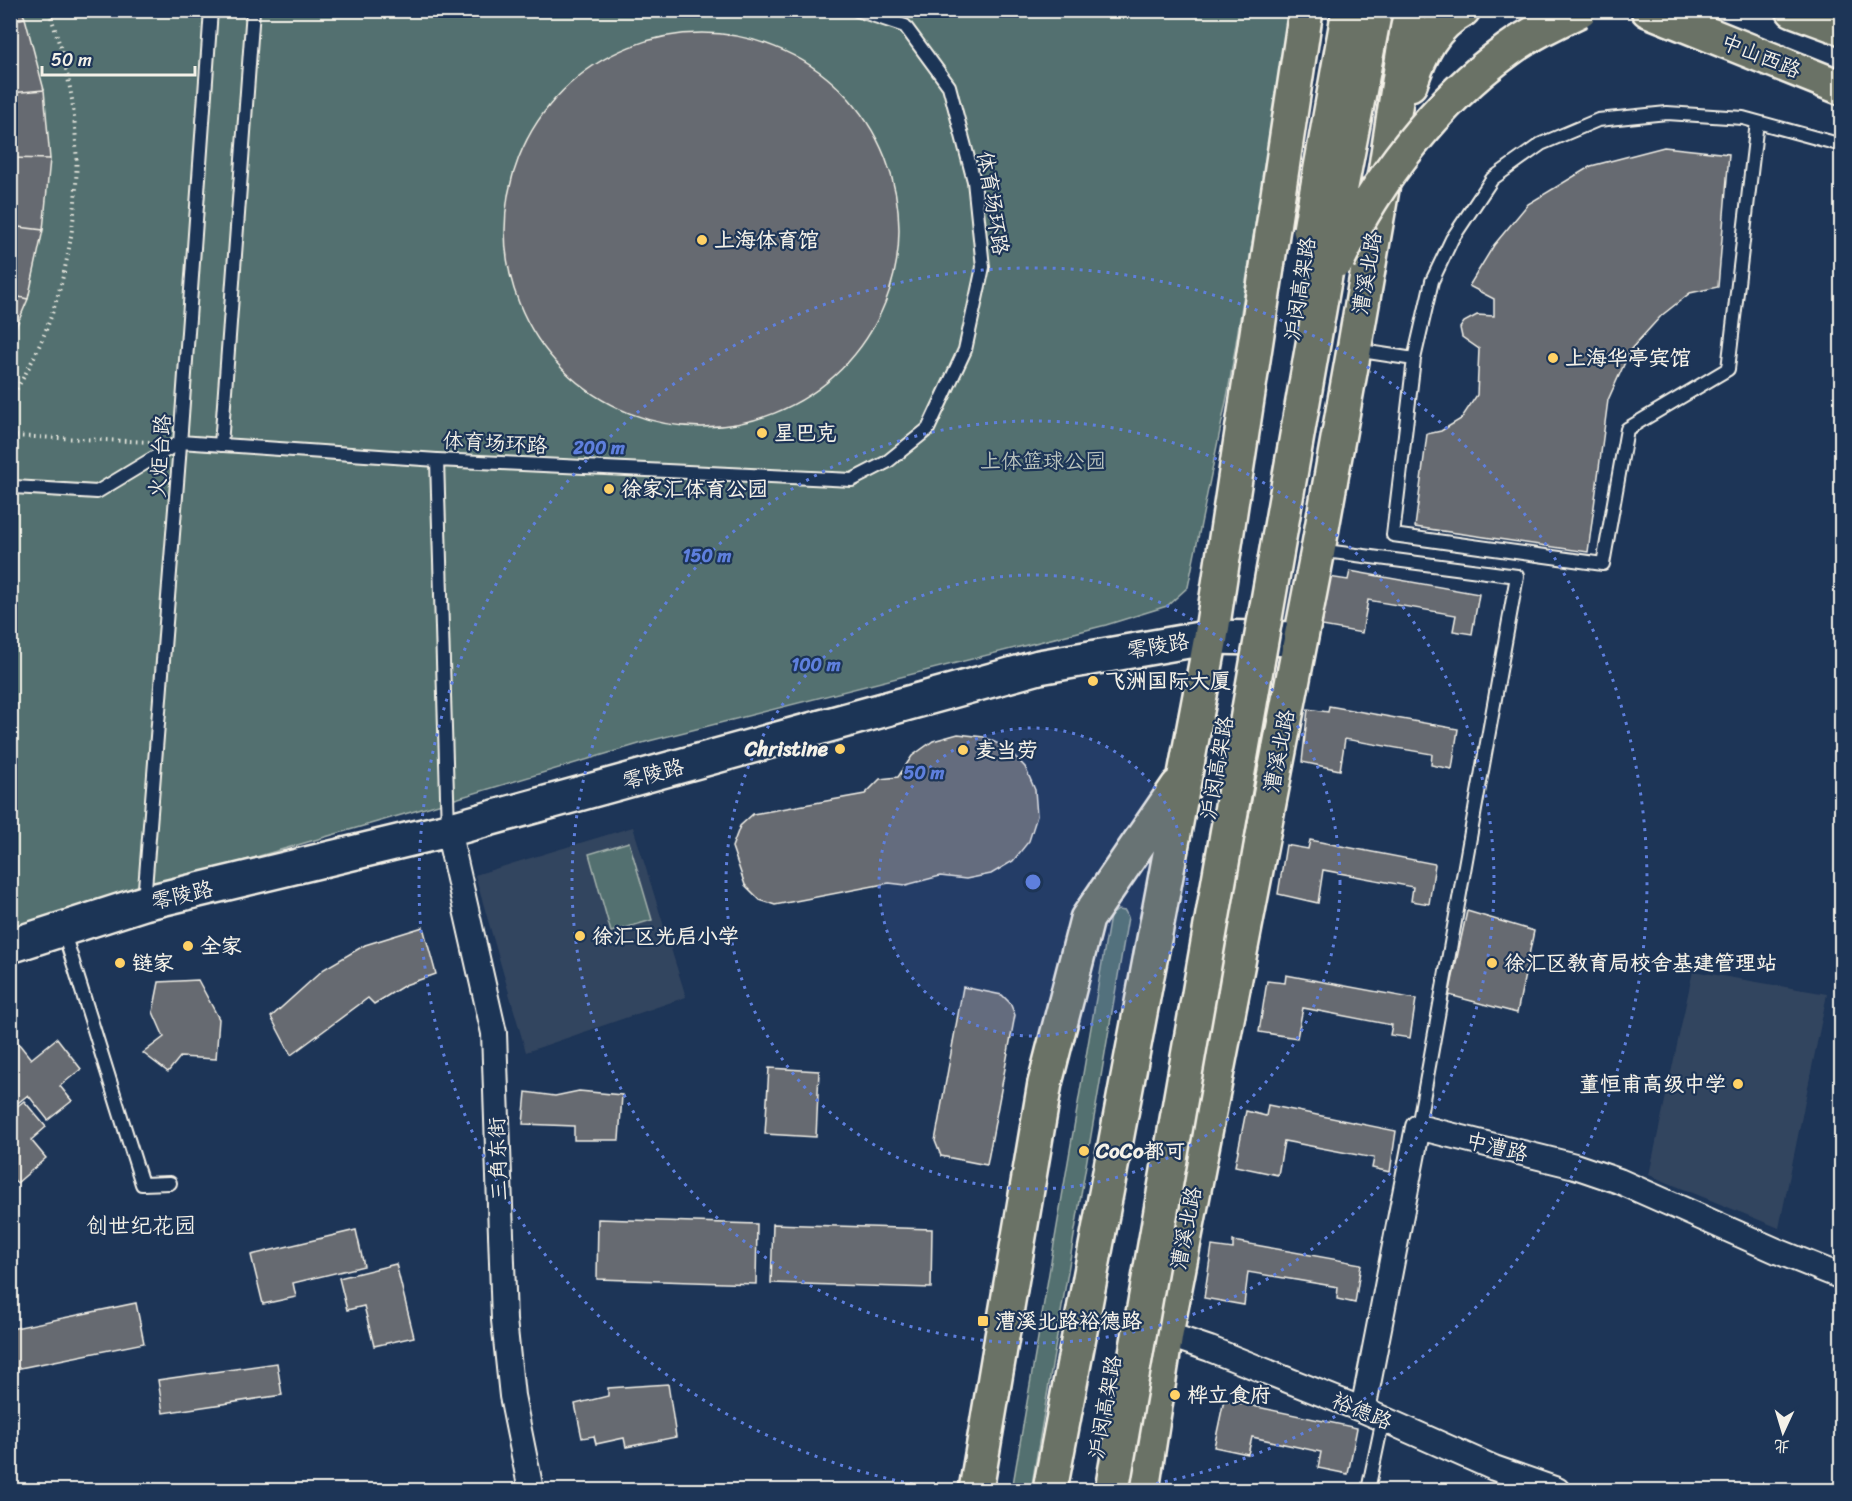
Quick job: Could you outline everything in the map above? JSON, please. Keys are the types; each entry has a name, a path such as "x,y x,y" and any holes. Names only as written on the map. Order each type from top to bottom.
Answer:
{"main road":[{"path":"1050,1491 1211,637 1306,10"},
{"name":"沪闵高架路","path":"1090,1491 1349,10"},
{"path":"1112,1491 1317,318 1375,10"},
{"name":"漕溪北路","path":"1142,1491 1166,1334 1354,350 1410,10"},
{"path":"1386,166 1401,110 1425,46 1444,23 1463,10"},
{"path":"1317,318 1338,259 1359,218 1380,185 1417,138 1473,78 1508,50 1545,27 1580,10"},
{"name":"中山西路","path":"1648,10 1842,88"},
{"path":"1793,10 1842,28"},
{"path":"976,1491 1046,1083 1087,919 1185,774"}],"street":[{"name":"零陵路","path":"10,946 144,903 448,830 1039,668 1211,637 1300,639"},
{"name":"三角东街","path":"448,830 494,1033 504,1320 512,1396 531,1491"},
{"name":"中漕路","path":"1418,1128 1575,1166 1618,1181 1842,1277"},
{"path":"1373,1414 1418,1128"},
{"name":"裕德路","path":"1166,1334 1210,1349 1373,1414 1494,1468 1557,1491"}],"lane":[{"name":"火炬台路","path":"144,903 211,10"},
{"path":"221,445 253,10"},
{"name":"体育场环路","path":"180,442 437,460 852,480 887,462 928,429 965,350 983,267 974,181 948,86 905,26 857,10"},
{"path":"1757,122 1728,369 1627,429 1603,564 1393,535 1414,359 1432,281 1452,238 1492,179 1541,144 1598,120 1667,113 1743,118 1842,145"},
{"path":"1354,350 1414,359"},
{"path":"10,490 14,487 98,492 180,442"},
{"path":"437,460 448,830"},
{"path":"1317,550 1517,576 1418,1128"},
{"path":"62,929 142,1184 170,1183"},
{"path":"1368,1491 1373,1414"}],"path":[{"path":"10,399 18,388 42,337 61,284 73,229 77,173 74,116 64,61 49,10"},
{"path":"10,436 180,442"}],"shaded area":[{"name":"徐汇区光启小学","path":"633,827 686,997 526,1052 475,875"},
{"name":"董恒甫高级中学","path":"1693,971 1827,994 1779,1228 1649,1175"}],"green space":[{"name":"徐家汇体育公园","path":"11,11 1290,11 1228,392 1188,587 1167,606 1106,625 649,741 11,928"},
{"path":"629,842 652,920 611,932 589,854"},
{"path":"1118,910 1125,911 1128,917 1031,1490 1012,1490 1110,916"}],"building":[{"path":"10,10 21,10 25,18 44,90 50,159 43,230 28,299 10,341"},
{"path":"10,10 21,10 25,18 10,21"},
{"path":"25,18 44,90 10,93 10,21"},
{"name":"上海体育馆","path":"702,33 740,37 777,48 811,66 841,91 866,121 884,155 895,192 899,230 895,268 884,305 866,339 841,369 811,394 777,412 740,423 702,427 664,423 627,412 593,394 563,369 538,339 520,305 509,268 505,230 509,192 520,155 538,121 563,91 593,66 627,48 664,37"},
{"path":"44,90 50,159 10,158 10,93"},
{"name":"上海华亭宾馆","path":"1664,147 1729,154 1718,287 1690,293 1661,316 1631,349 1608,400 1588,552 1415,527 1427,434 1441,431 1461,419 1477,395 1479,349 1462,337 1460,328 1464,322 1477,315 1494,316 1494,299 1469,286 1494,245 1528,204 1591,166"},
{"path":"10,158 50,159 43,230 10,226"},
{"path":"10,226 43,230 28,299 10,295"},
{"path":"10,295 28,299 10,341"},
{"path":"1350,571 1479,594 1472,634 1453,631 1456,615 1368,600 1362,633 1322,626 1329,577 1348,580"},
{"path":"1329,706 1458,729 1452,769 1431,765 1432,754 1345,739 1340,770 1302,762 1308,709 1328,712"},
{"path":"958,734 984,737 1007,748 1025,767 1035,790 1037,816 1029,841 1013,861 991,874 966,879 940,876 906,885 889,883 775,905 760,900 745,885 732,847 740,826 753,814 865,794 880,779 898,777 912,756 933,741"},
{"path":"1310,840 1435,864 1429,904 1411,901 1413,887 1323,870 1318,903 1278,894 1286,845 1308,849"},
{"name":"徐汇区教育局校舍基建管理站","path":"1467,911 1534,931 1517,1013 1449,995"},
{"path":"423,927 436,974 405,985 374,1004 368,998 291,1055 271,1017 324,969 365,945"},
{"path":"1286,975 1416,999 1410,1038 1390,1035 1392,1025 1303,1008 1297,1038 1259,1032 1267,981 1285,983"},
{"path":"198,980 219,1019 216,1059 180,1057 168,1072 143,1053 164,1037 153,1012 159,982"},
{"path":"963,987 1002,995 1010,1003 1015,1015 987,1165 941,1156 935,1141"},
{"path":"57,1038 81,1069 60,1086 72,1101 48,1120 28,1095 10,1109 10,1042 15,1039 31,1059"},
{"path":"769,1068 819,1071 816,1137 765,1134"},
{"path":"579,1091 622,1095 619,1140 574,1140 574,1126 523,1124 526,1092 555,1096"},
{"path":"24,1101 46,1127 31,1140 46,1158 17,1183 10,1176 10,1112"},
{"path":"1268,1105 1396,1131 1390,1172 1372,1168 1374,1158 1284,1141 1278,1175 1235,1166 1246,1111 1266,1116"},
{"path":"598,1219 757,1224 756,1284 597,1279"},
{"path":"773,1224 932,1229 931,1288 771,1283"},
{"path":"356,1230 364,1266 293,1283 296,1297 263,1304 251,1255"},
{"path":"1233,1241 1361,1264 1355,1303 1337,1299 1338,1287 1248,1272 1244,1305 1204,1298 1212,1246 1233,1249"},
{"path":"396,1264 414,1337 374,1346 364,1306 347,1310 339,1278"},
{"path":"136,1303 144,1343 10,1370 10,1329"},
{"path":"277,1363 282,1395 163,1413 158,1380"},
{"path":"668,1384 676,1437 626,1447 624,1438 596,1444 594,1436 582,1438 575,1404 608,1396 608,1388"},
{"path":"1224,1400 1357,1428 1348,1474 1318,1468 1321,1452 1252,1437 1248,1454 1214,1447"}],"place":[{"name":"上海体育馆","path":"702,240"},
{"name":"上海华亭宾馆","path":"1553,358"},
{"name":"星巴克","path":"762,433"},
{"name":"徐家汇体育公园","path":"609,489"},
{"name":"飞洲国际大厦","path":"1093,681"},
{"name":"Christine","path":"840,749"},
{"name":"麦当劳","path":"963,750"},
{"name":"徐汇区光启小学","path":"580,936"},
{"name":"全家","path":"188,946"},
{"name":"链家","path":"120,963"},
{"name":"徐汇区教育局校舍基建管理站","path":"1492,963"},
{"name":"董恒甫高级中学","path":"1738,1084"},
{"name":"CoCo都可","path":"1084,1151"},
{"name":"漕溪北路裕德路","path":"983,1321"},
{"name":"桦立食府","path":"1175,1395"}],"district":[{"name":"创世纪花园","path":"141,1225"}],"park label":[{"name":"上体篮球公园","path":"1043,461"}]}
